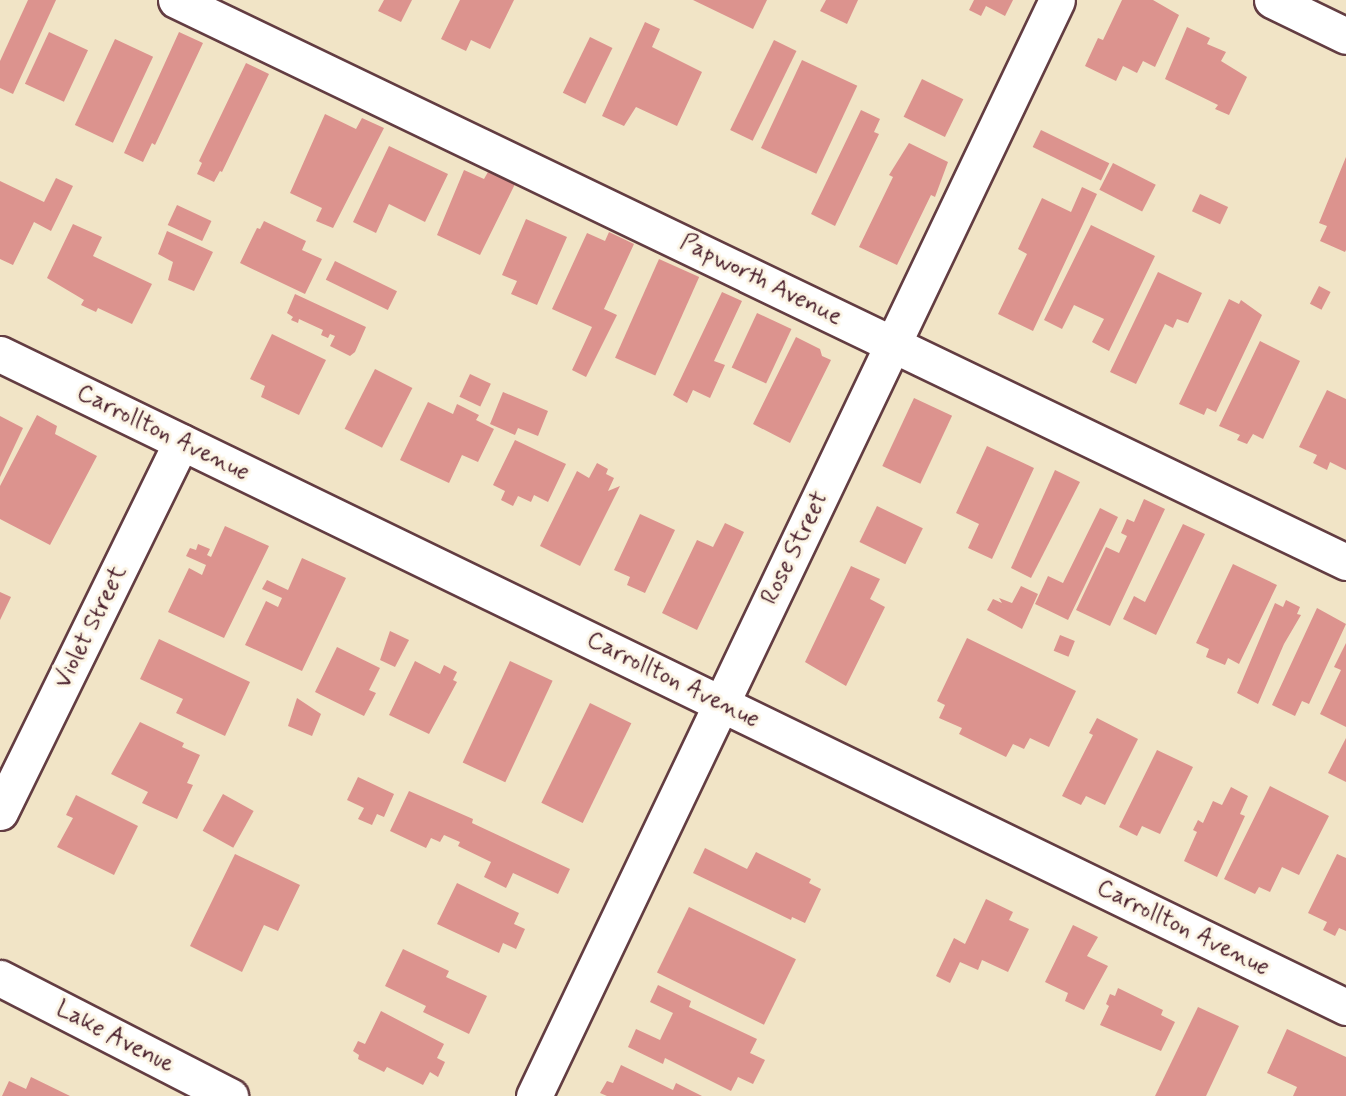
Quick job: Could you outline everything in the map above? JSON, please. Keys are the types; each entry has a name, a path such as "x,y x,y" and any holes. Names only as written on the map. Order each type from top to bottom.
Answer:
{"street":[{"name":"Papworth Avenue","path":"176,0 1346,562"},
{"name":"Rose Street","path":"534,1096 1057,0"},
{"path":"1272,0 1346,36"},
{"name":"Carrollton Avenue","path":"0,354 1346,1007"},
{"name":"Violet Street","path":"0,813 181,442"},
{"name":"Lake Avenue","path":"0,978 230,1096"}],"building":[{"path":"28,0 56,0 13,94 0,88 0,61"},
{"path":"384,0 412,0 401,22 378,11"},
{"path":"460,0 514,0 490,49 471,40 466,51 441,39"},
{"path":"693,0 767,0 753,29"},
{"path":"826,0 858,0 847,24 820,11"},
{"path":"974,0 1013,0 1005,16 986,6 981,16 969,10"},
{"path":"1122,0 1153,0 1179,15 1155,67 1143,61 1137,73 1123,66 1116,81 1085,66 1098,38 1103,40"},
{"path":"645,22 660,29 652,47 702,72 677,126 636,107 624,126 602,116"},
{"path":"1187,27 1210,38 1207,44 1226,52 1221,61 1247,77 1229,115 1215,109 1218,105 1165,79"},
{"path":"49,32 88,50 64,102 25,84"},
{"path":"179,32 203,43 155,145 152,143 143,162 124,153"},
{"path":"590,37 612,48 585,104 563,93"},
{"path":"115,39 153,57 113,143 75,125"},
{"path":"774,40 796,51 753,141 730,130"},
{"path":"802,60 857,86 816,174 761,148"},
{"path":"246,63 269,74 222,172 220,171 214,182 197,174 202,163 199,161"},
{"path":"922,79 963,99 945,137 904,117"},
{"path":"861,110 880,119 874,132 879,134 835,226 811,214"},
{"path":"325,114 356,129 362,118 384,128 333,228 316,221 322,208 290,193"},
{"path":"1041,130 1109,163 1101,180 1033,147"},
{"path":"909,143 948,162 935,197 931,195 897,265 859,247 893,177 889,175"},
{"path":"389,146 448,174 425,222 389,204 376,233 353,222"},
{"path":"1346,157 1345,252 1320,241 1327,226 1319,223"},
{"path":"1113,163 1156,185 1142,212 1099,190"},
{"path":"464,170 484,179 488,172 515,184 480,255 437,235"},
{"path":"56,178 73,186 51,231 34,222 13,265 0,259 0,181 44,202"},
{"path":"1082,187 1097,194 1033,331 998,314 1027,254 1018,249 1042,198 1071,212"},
{"path":"1200,194 1228,207 1220,224 1192,211"},
{"path":"177,205 211,221 202,241 168,225"},
{"path":"526,219 567,237 537,305 511,294 517,281 502,275"},
{"path":"264,221 306,241 302,250 322,259 305,294 240,263 257,228 260,229"},
{"path":"73,224 102,237 93,256 152,284 132,324 98,308 96,312 81,305 84,300 47,278"},
{"path":"1091,225 1155,256 1109,351 1092,342 1104,319 1074,305 1062,329 1044,320"},
{"path":"167,231 213,252 194,291 168,280 173,262 158,254"},
{"path":"609,232 634,244 604,309 617,315 586,377 572,370 592,327 552,309 587,233 605,241"},
{"path":"659,259 699,277 655,376 615,358"},
{"path":"335,261 397,291 388,310 326,280"},
{"path":"1158,272 1202,293 1188,323 1177,319 1173,328 1165,324 1136,384 1110,372"},
{"path":"1319,286 1331,292 1322,310 1310,304"},
{"path":"722,292 742,301 714,361 725,365 710,398 693,390 687,403 673,395"},
{"path":"295,294 366,327 355,352 350,356 330,346 335,336 330,334 328,338 321,335 323,330 299,319 298,323 291,320 293,317 287,313"},
{"path":"1229,299 1239,304 1241,300 1262,315 1216,412 1207,408 1204,415 1179,404"},
{"path":"757,313 791,329 766,383 732,367"},
{"path":"272,334 326,360 299,415 261,397 265,386 250,379"},
{"path":"796,337 820,349 822,356 831,360 790,443 753,424"},
{"path":"1260,341 1300,361 1263,439 1253,434 1247,444 1237,440 1240,435 1219,426"},
{"path":"375,369 412,388 382,448 345,429"},
{"path":"470,374 491,384 480,406 459,397"},
{"path":"1327,390 1346,399 1346,470 1330,462 1327,470 1313,463 1317,455 1299,447"},
{"path":"503,392 548,411 538,436 518,428 515,435 490,424"},
{"path":"914,398 952,416 920,484 882,466"},
{"path":"428,402 453,414 457,404 479,415 476,420 494,429 478,462 462,455 449,483 400,460"},
{"path":"37,415 57,426 55,434 97,456 50,545 0,519 0,486"},
{"path":"0,416 23,428 0,477"},
{"path":"515,440 566,464 548,502 534,495 531,502 518,496 513,506 501,500 505,491 493,485"},
{"path":"987,446 1034,468 992,559 968,548 979,524 956,513"},
{"path":"597,463 608,469 606,474 614,478 608,491 620,486 580,566 540,546 577,471 589,478"},
{"path":"1055,470 1080,482 1031,578 1011,568"},
{"path":"1144,499 1165,509 1110,626 1076,610 1106,547 1119,553 1127,536 1121,533 1127,519 1134,522"},
{"path":"877,506 923,528 905,564 859,542"},
{"path":"1100,508 1118,517 1068,620 1035,604 1048,576 1063,583"},
{"path":"640,514 675,530 645,593 627,585 630,577 614,570"},
{"path":"725,523 744,532 697,630 662,613 697,540 713,547"},
{"path":"1183,524 1205,534 1156,635 1123,619 1134,596 1145,602"},
{"path":"225,526 269,546 224,638 168,612 189,568 202,575 206,565 186,556 190,548 196,550 198,544 210,549 207,555 211,557"},
{"path":"302,558 346,578 302,671 245,645 266,601 278,607 282,598 262,589 267,580 288,590"},
{"path":"1233,564 1277,585 1239,664 1228,658 1225,665 1206,657 1209,649 1196,643"},
{"path":"851,566 880,579 870,599 885,607 846,686 805,662"},
{"path":"1021,586 1038,594 1022,629 987,610 993,599 1002,603 999,598 1012,603"},
{"path":"0,592 11,597 0,620"},
{"path":"1286,600 1300,607 1297,614 1301,615 1284,644 1258,704 1237,693 1275,603 1283,607"},
{"path":"1317,608 1346,624 1309,704 1302,701 1295,716 1272,705"},
{"path":"390,631 409,640 395,667 380,660"},
{"path":"1060,635 1075,641 1068,657 1054,651"},
{"path":"967,638 1076,691 1049,747 1030,738 1024,749 1013,744 1006,757 959,734 962,728 939,718 945,705 937,701"},
{"path":"159,639 250,682 225,736 176,713 183,699 140,679"},
{"path":"1346,643 1346,727 1320,714 1341,670 1334,667"},
{"path":"337,647 380,668 369,690 376,693 364,716 315,692"},
{"path":"415,661 440,674 444,665 457,672 453,680 457,682 429,734 389,715"},
{"path":"510,661 553,681 505,782 463,763"},
{"path":"297,698 321,714 312,736 288,726"},
{"path":"590,703 631,723 583,823 541,803"},
{"path":"1097,718 1138,739 1105,805 1086,796 1081,805 1062,796 1093,735 1089,733"},
{"path":"140,722 184,743 182,747 200,755 187,783 193,785 177,819 142,803 148,792 111,774"},
{"path":"1346,738 1346,782 1328,773"},
{"path":"1157,750 1193,767 1160,834 1142,826 1137,836 1119,827"},
{"path":"358,777 394,794 384,817 377,814 372,825 358,819 364,808 347,800"},
{"path":"1270,786 1329,816 1299,875 1282,867 1270,892 1259,887 1255,894 1224,879"},
{"path":"1231,787 1248,796 1240,814 1245,816 1217,877 1184,861 1197,832 1193,830 1198,820 1203,823 1213,801 1222,805"},
{"path":"409,791 473,819 472,823 570,869 558,894 513,873 506,888 484,877 491,862 458,846 460,842 444,835 440,842 431,838 426,848 390,831"},
{"path":"223,794 254,811 233,848 203,831"},
{"path":"76,795 138,826 114,875 57,847 73,818 66,815"},
{"path":"705,848 747,869 756,852 811,879 809,883 821,889 805,923 792,917 791,920 693,873"},
{"path":"235,854 300,885 278,931 264,925 242,972 190,946"},
{"path":"1337,854 1346,858 1346,931 1339,928 1335,936 1323,930 1327,922 1308,913"},
{"path":"457,883 519,913 514,924 525,929 516,949 503,943 499,953 437,924"},
{"path":"986,899 1013,912 1009,920 1029,929 1008,972 982,960 978,970 960,962 950,983 936,976 954,938 965,944"},
{"path":"689,907 796,959 764,1025 657,973"},
{"path":"1073,925 1098,937 1087,956 1108,966 1084,1010 1065,1001 1068,993 1045,982"},
{"path":"403,949 449,971 446,977 487,996 469,1034 423,1012 426,1006 385,986"},
{"path":"658,985 691,1001 689,1007 757,1039 750,1053 765,1060 753,1084 738,1077 731,1091 665,1058 663,1064 628,1047 636,1029 660,1040 673,1013 650,1002"},
{"path":"1118,988 1163,1010 1161,1015 1175,1022 1161,1051 1100,1025 1109,1006 1106,1004 1110,994 1115,996"},
{"path":"1198,1007 1239,1026 1206,1096 1155,1096"},
{"path":"381,1011 444,1044 437,1058 445,1062 438,1077 430,1072 423,1085 387,1067 384,1072 358,1059 359,1055 353,1051 358,1041 365,1044"},
{"path":"1287,1029 1346,1057 1346,1096 1293,1096 1297,1087 1267,1073"},
{"path":"621,1065 673,1090 676,1083 702,1096 607,1096 600,1093 607,1081 613,1083"},
{"path":"31,1077 70,1096 2,1096 9,1081 26,1089"}]}
